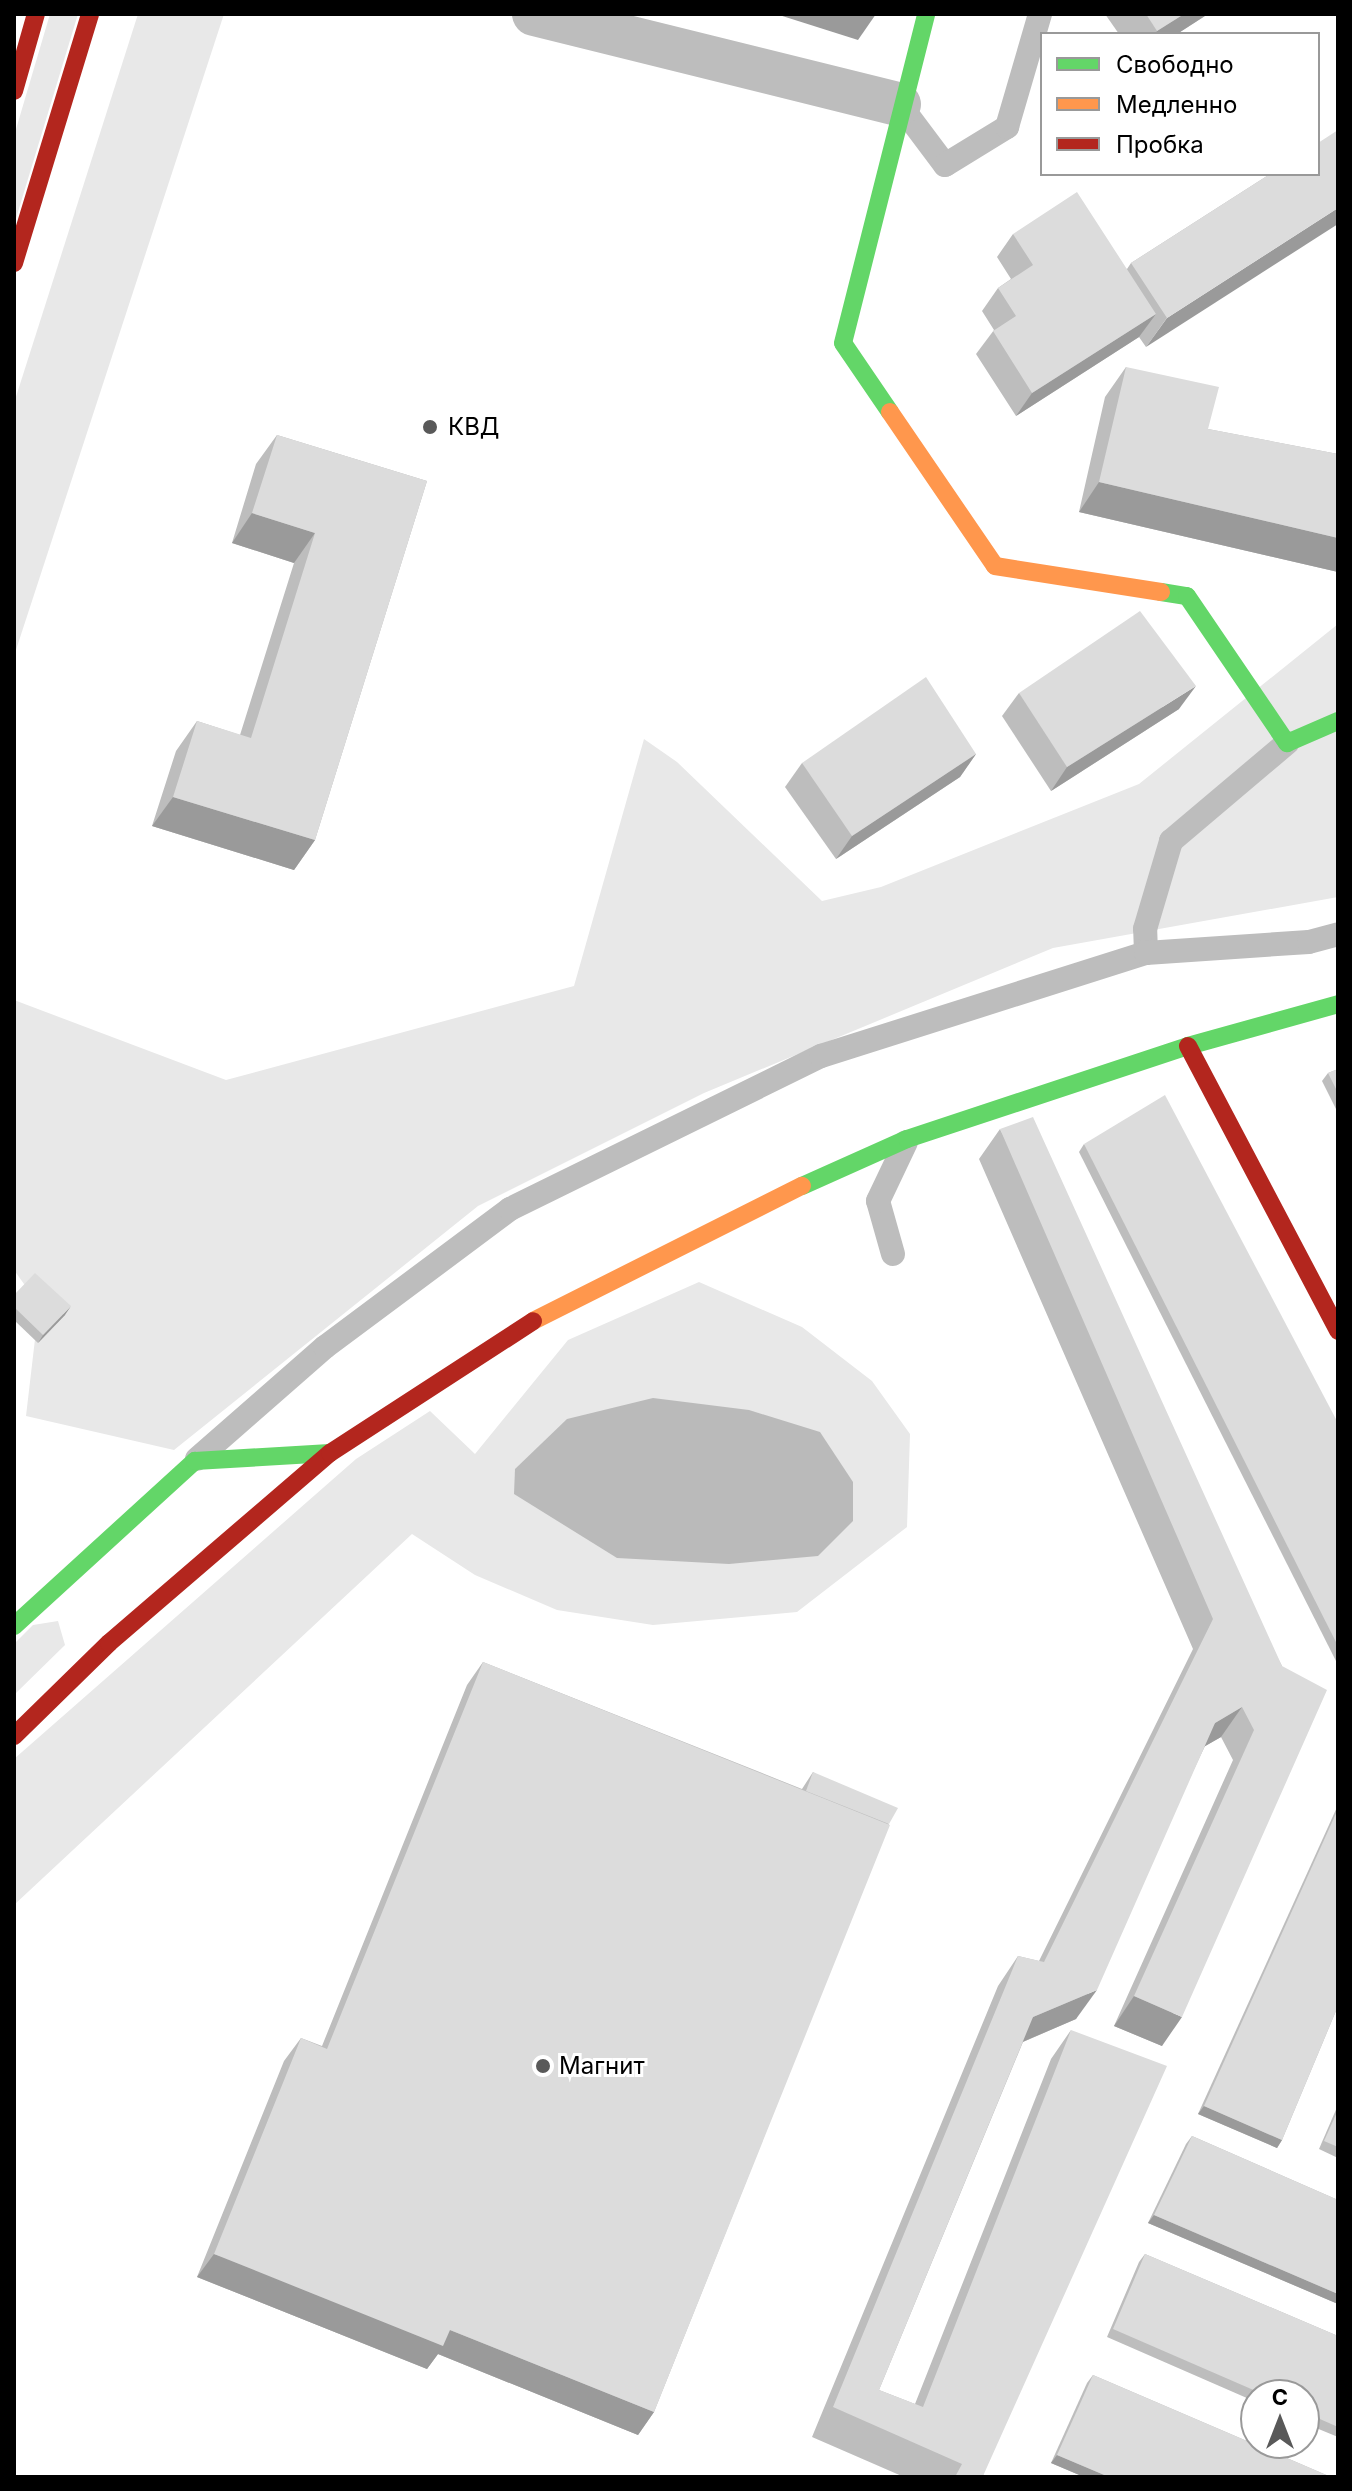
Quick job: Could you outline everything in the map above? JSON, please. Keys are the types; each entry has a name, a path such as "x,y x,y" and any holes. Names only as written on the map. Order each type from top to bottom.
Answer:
{"main road":[{"path":"14,91 36,14"},
{"path":"14,263 90,14"},
{"path":"926,14 899,104 843,343 995,566 1187,596 1287,743 1338,721"},
{"path":"14,1736 109,1643 330,1453 558,1305 735,1215 907,1139 1188,1046 1338,1004"},
{"path":"1188,1046 1338,1331"},
{"path":"14,1626 195,1461 330,1453"}],"street":[{"path":"534,14 899,104"}],"lane":[{"path":"899,104 945,165 1007,127 1040,14"},
{"path":"1146,953 1145,929 1171,841 1287,743"},
{"path":"195,1461 325,1347 510,1209 821,1056 1146,953 1309,942 1338,934"},
{"path":"893,1254 878,1201 907,1139"}],"shaded area":[{"path":"50,14 78,14 14,225 14,136"},
{"path":"138,14 224,14 14,656 14,403"},
{"path":"1338,624 1338,897 1053,948 704,1093 478,1206 174,1450 26,1416 39,1305 14,1270 14,1000 226,1080 574,986 644,739 677,762 822,901 881,887 1139,784"},
{"path":"699,1282 802,1327 872,1381 910,1434 907,1527 797,1612 653,1625 557,1610 475,1575 412,1534 14,1905 14,1759 356,1459 430,1411 475,1454 568,1340"},
{"path":"653,1398 749,1410 820,1432 853,1482 853,1521 818,1556 729,1564 617,1558 514,1494 515,1469 567,1419"},
{"path":"58,1621 65,1645 14,1695 14,1644 33,1625"}],"building":[{"path":"1146,14 1184,14 1157,31"},
{"path":"1338,130 1338,208 1167,318 1131,263 1267,176 1320,176 1320,142"},
{"path":"1077,192 1156,314 1032,393 993,331 1016,316 998,288 1033,265 1013,234"},
{"path":"1126,367 1219,387 1208,429 1338,454 1338,538 1099,482"},
{"path":"277,435 427,481 315,840 173,797 197,721 251,738 315,533 252,513"},
{"path":"1140,611 1196,686 1067,767 1019,693"},
{"path":"926,677 976,754 852,836 802,763"},
{"path":"1338,1069 1338,1093 1328,1073"},
{"path":"1165,1095 1338,1423 1338,1646 1084,1144"},
{"path":"1033,1117 1282,1666 1327,1690 1182,2017 1134,1996 1254,1730 1242,1707 1215,1723 1097,1990 1033,2017 879,2390 923,2407 1071,2030 1167,2066 983,2476 986,2477 955,2477 962,2464 833,2407 1018,1956 1044,1962 1213,1619 1000,1129"},
{"path":"35,1273 71,1306 43,1335 14,1307 14,1295"},
{"path":"483,1662 890,1825 654,2412 450,2330 443,2346 214,2254 301,2038 327,2049"},
{"path":"813,1772 898,1808 889,1824 806,1791"},
{"path":"1338,1809 1338,2006 1282,2140 1204,2106"},
{"path":"1338,2110 1338,2147 1324,2141"},
{"path":"1192,2136 1338,2200 1338,2294 1154,2215"},
{"path":"1145,2254 1338,2336 1338,2427 1320,2419 1320,2379 1240,2379 1240,2384 1113,2329"},
{"path":"1093,2375 1240,2438 1240,2459 1289,2459 1331,2477 1109,2477 1057,2455"}],"traffic: fast":[{"path":"890,412 843,343 926,14"},
{"path":"1161,592 1187,596 1287,743 1338,721"},
{"path":"802,1186 907,1139 1188,1046 1338,1004"},
{"path":"14,1626 195,1461 330,1453"}],"traffic: slow":[{"path":"890,412 995,566 1161,592"},
{"path":"533,1321 802,1186"}],"traffic: jam":[{"path":"14,91 36,14"},
{"path":"14,263 90,14"},
{"path":"1188,1046 1338,1331"},
{"path":"14,1736 109,1643 330,1453 533,1321"}],"place":[{"name":"КВД","path":"430,427"},
{"name":"Магнит","path":"543,2066"}]}
